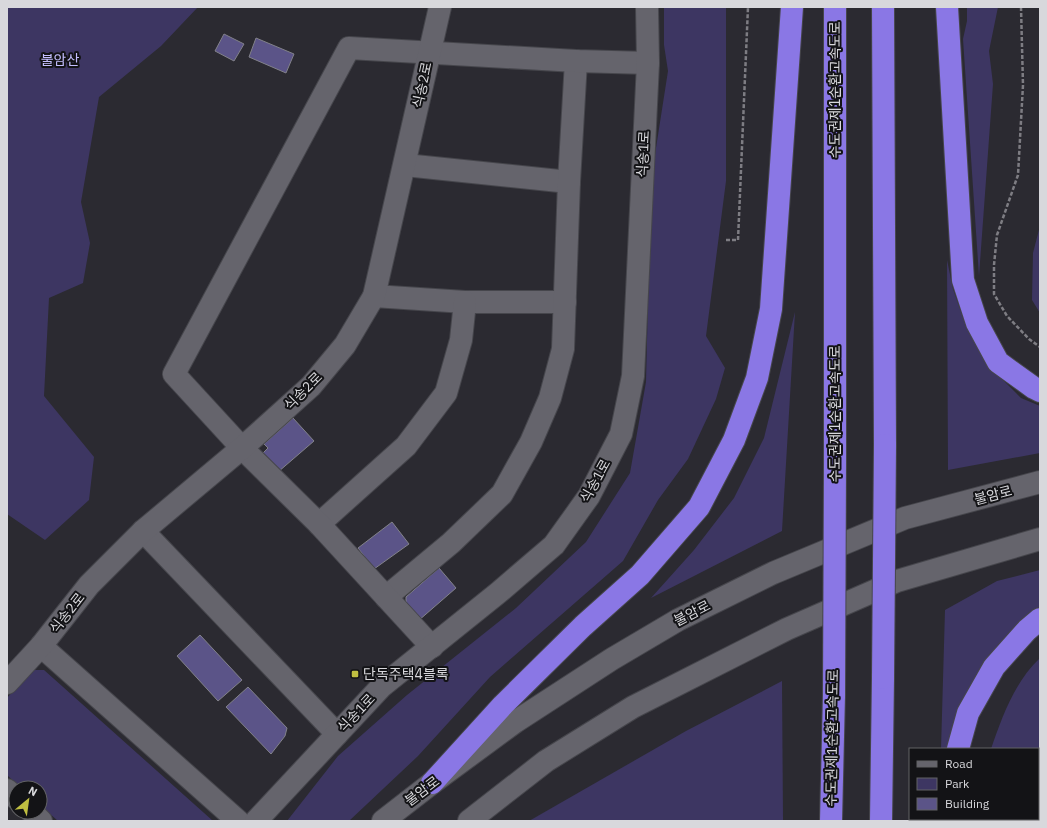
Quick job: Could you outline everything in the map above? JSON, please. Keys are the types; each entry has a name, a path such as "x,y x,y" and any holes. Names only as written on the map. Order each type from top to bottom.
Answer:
{"highway":[{"path":"432,784 503,705 582,626 640,575 699,507 734,440 757,378 771,309 792,7"},
{"name":"수도권제1순환고속도로","path":"830,821 834,695 835,7"},
{"path":"881,821 885,445 883,7"},
{"path":"947,7 963,280 977,323 998,362 1040,391"},
{"path":"958,748 968,713 994,667 1027,630 1040,619"}],"street":[{"name":"식송2로","path":"7,682 41,646 89,585 143,531 242,448 311,386 345,345 374,296 405,165 428,53 440,7"},
{"name":"식송1로","path":"256,821 381,687 432,647 554,545 589,496 621,434 634,376 648,62 648,7"},
{"path":"432,647 319,524 242,448 174,374 349,48 576,61 648,62"},
{"path":"386,597 451,542 502,494 531,442 550,398 563,349 569,182 576,61"},
{"path":"405,165 569,182"},
{"path":"374,296 465,302 565,302"},
{"path":"319,524 406,446 446,393 461,340 465,302"},
{"name":"불암로","path":"384,821 516,722 612,659 678,620 772,573 905,518 1040,482"},
{"path":"143,531 337,734"},
{"path":"470,821 546,761 633,707 787,629 897,581 1040,540"},
{"path":"41,646 238,821"}],"path":[{"path":"726,240 738,240 748,7"},
{"path":"1021,7 1023,85 1018,175 997,235 994,265 994,294 1007,316 1029,339 1040,347"}],"green space":[{"name":"불암산","path":"7,7 198,7 161,46 99,97 81,202 90,243 83,283 49,298 44,396 94,457 89,500 45,540 7,514"},
{"path":"664,7 726,7 726,181 706,336 725,368 716,399 688,459 658,500 623,561 490,677 418,756 349,821 287,821 338,756 407,695 516,608 586,542 630,473 646,382 651,180 668,71 664,45"},
{"path":"967,7 998,7 989,51 993,84 979,276 963,39 967,21"},
{"path":"1040,226 1040,313 1032,300 1033,253"},
{"path":"947,260 953,289 966,326 988,365 1021,398 1040,406 1040,453 948,470"},
{"path":"795,312 782,531 651,598 694,550 734,498 764,438"},
{"path":"1040,570 1040,607 999,644 971,685 951,748 941,748 945,610 997,581"},
{"path":"1040,658 1040,821 981,821 1039,820 1039,748 991,748 1010,700 1023,677"},
{"path":"32,670 44,670 213,821 58,821 48,812 48,780 12,780 7,775 7,698"},
{"path":"782,681 783,821 529,821 686,731"}],"building":[{"path":"224,34 244,44 234,61 215,51"},
{"path":"256,38 294,54 286,73 249,57"},
{"path":"293,418 314,441 278,472 262,454 268,448 264,444"},
{"path":"392,522 409,544 374,569 358,548"},
{"path":"439,568 456,588 418,621 406,605 406,597"},
{"path":"200,635 242,680 218,701 177,656"},
{"path":"248,687 287,728 285,736 271,754 226,707"}],"place":[{"name":"단독주택4블록","path":"355,674"}]}
